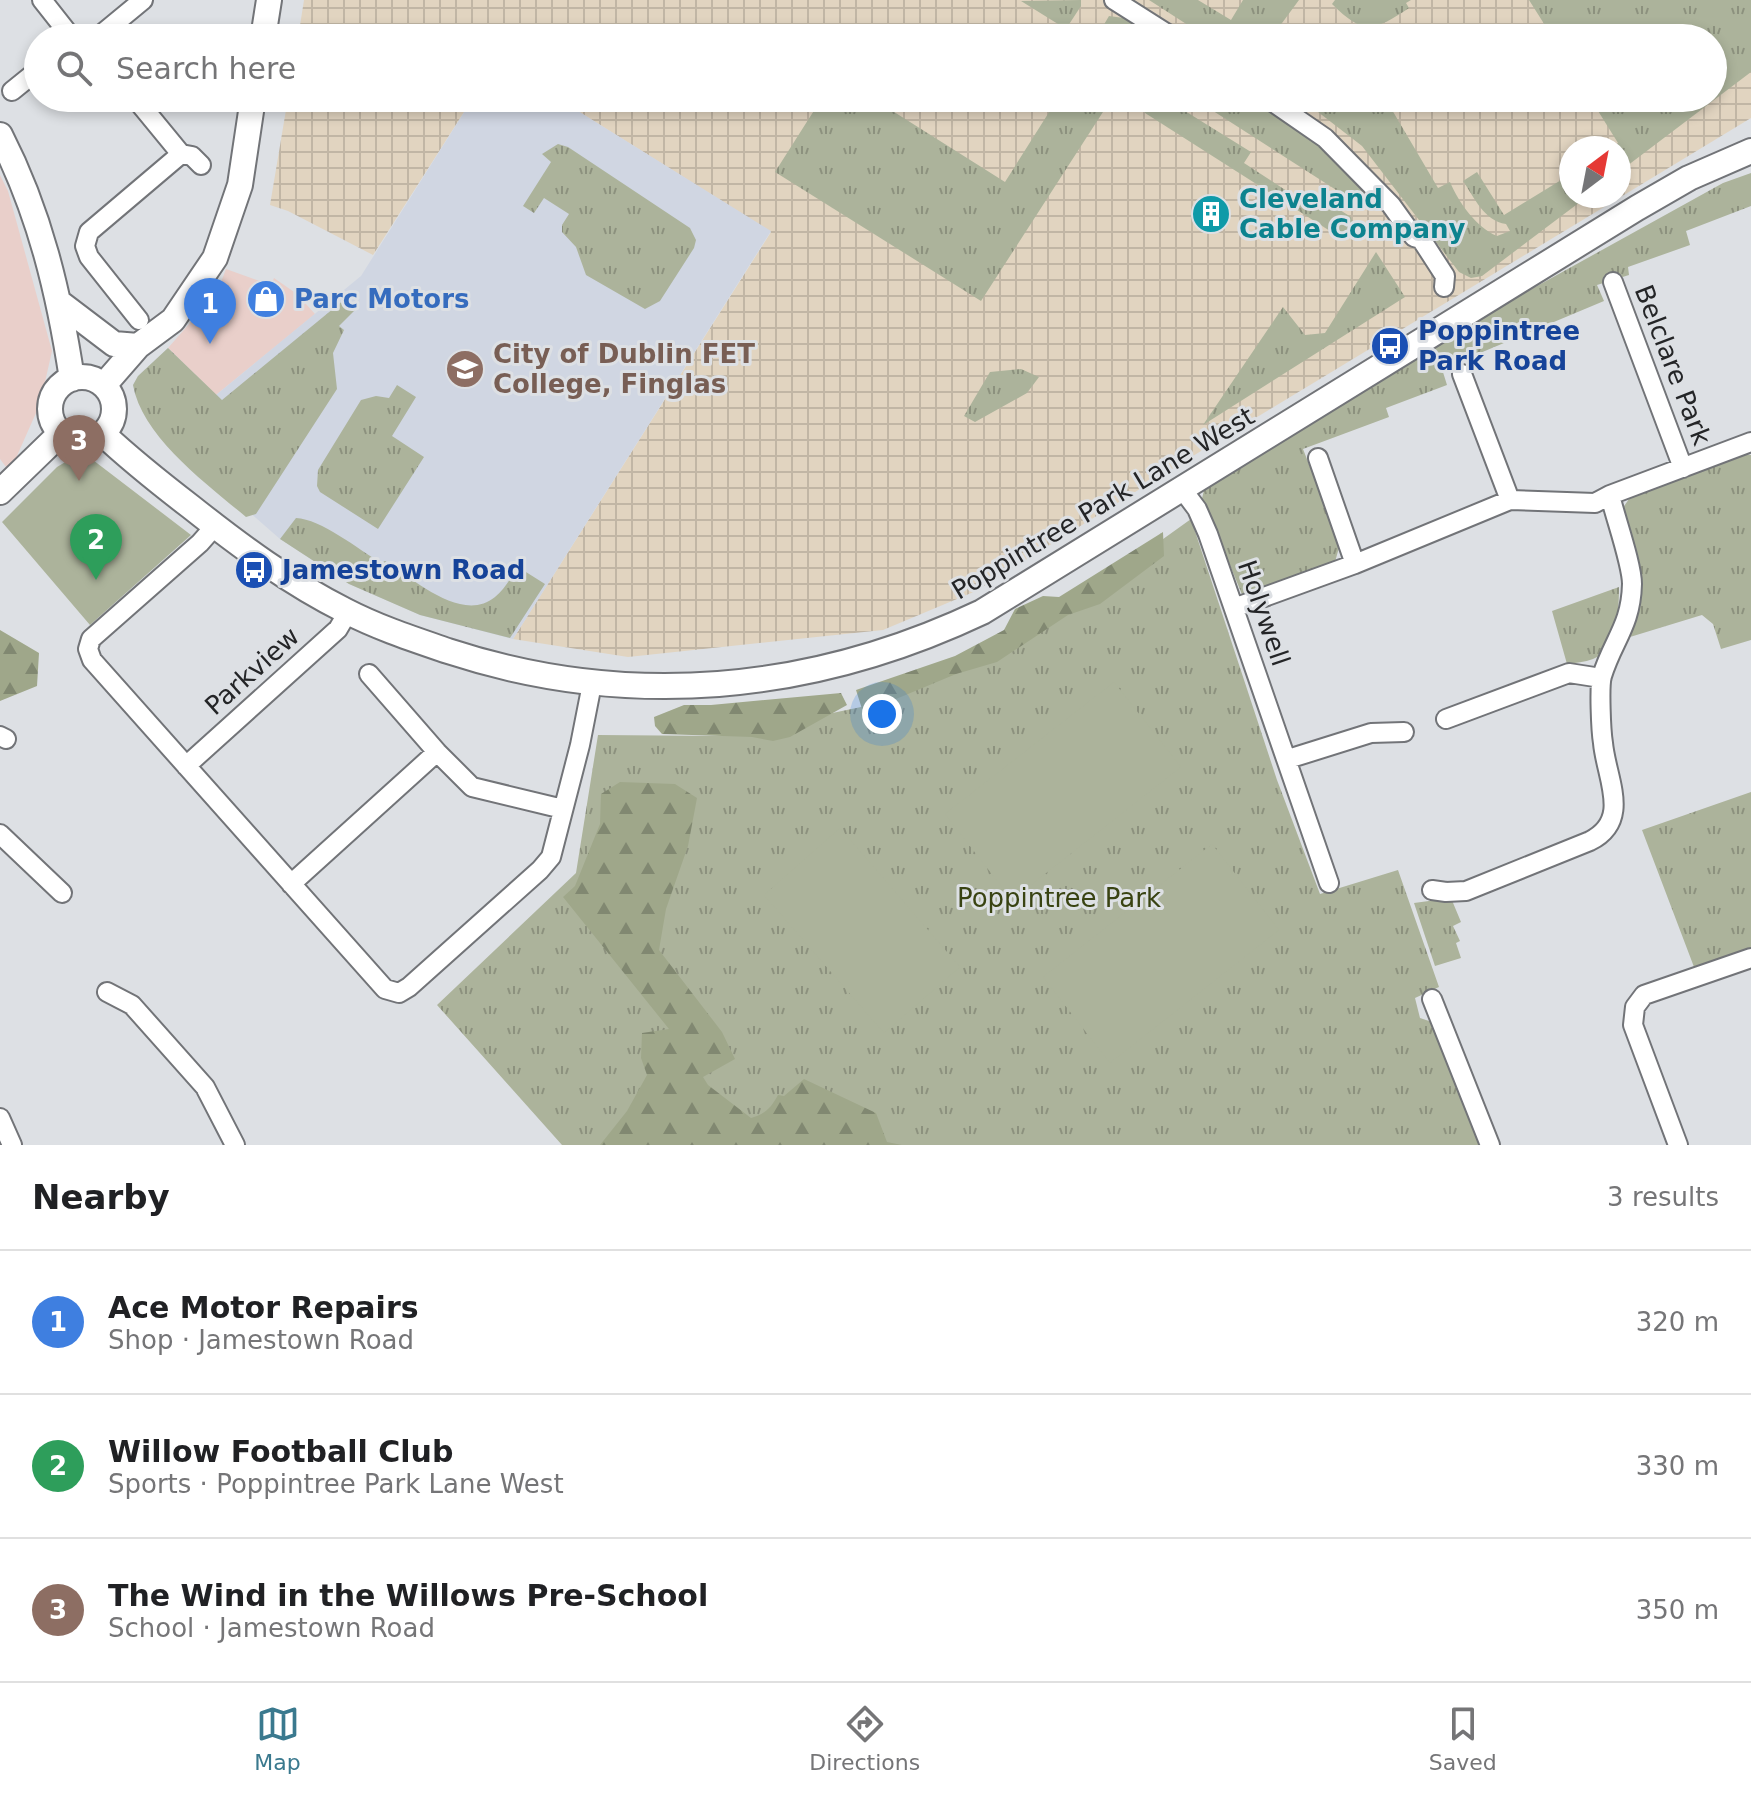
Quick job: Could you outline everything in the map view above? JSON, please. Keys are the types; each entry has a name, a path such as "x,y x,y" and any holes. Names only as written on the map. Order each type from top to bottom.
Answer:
{"street":[{"path":"42,0 61,24"},
{"path":"114,24 143,0"},
{"path":"265,24 269,0"},
{"path":"1114,0 1152,24"},
{"path":"12,91 24,81"},
{"path":"146,112 181,154 192,156 201,165"},
{"path":"104,385 138,346 173,320 215,258 240,185 251,112"},
{"path":"1287,112 1325,138 1391,205 1414,237 1421,239 1445,276 1444,287 1463,315"},
{"path":"0,135 38,224 60,303 72,379"},
{"name":"Poppintree Park Lane West","path":"103,434 128,458 215,526 300,587 389,631 476,660 543,677 592,684 644,687 772,679 882,653 982,612 1655,197 1689,178 1751,151"},
{"path":"139,320 89,257 85,246 89,232 181,154"},
{"name":"Belclare Park","path":"1613,282 1683,468"},
{"path":"60,303 114,344 138,346"},
{"path":"1462,374 1510,500"},
{"path":"88,378 104,385 113,400 110,425 103,434 93,439 81,441 61,433 54,424 50,406 57,390 72,379 88,378"},
{"path":"0,492 61,433"},
{"name":"Belclare Park","path":"1234,608 1355,564 1510,500 1595,503 1751,442"},
{"path":"1318,458 1355,564"},
{"name":"Holywell","path":"1182,489 1197,509 1208,534 1329,883"},
{"path":"1432,890 1466,891 1601,836 1609,826 1614,799 1603,743 1601,678 1630,612 1632,579 1610,495"},
{"path":"215,526 200,543 91,639 88,649 92,660 385,989 399,993 409,987 551,857 592,684"},
{"name":"Parkview","path":"186,766 338,629 348,612"},
{"path":"1446,719 1569,673 1601,678"},
{"path":"369,674 472,787 563,809"},
{"path":"1288,759 1371,733 1404,732"},
{"path":"291,884 437,752"},
{"path":"0,834 62,893"},
{"path":"1678,1145 1633,1025 1635,1007 1644,995 1751,958"},
{"path":"107,992 132,1005 205,1087 235,1145"},
{"path":"1432,999 1490,1145"},
{"path":"0,1118 12,1145"}],"shaded area":[{"path":"304,0 1751,0 1751,118 1631,191 1631,136 1559,136 1559,208 1602,208 976,591 883,630 628,657 513,639 771,232 579,112 1727,112 1727,24 300,24"},
{"path":"286,112 464,112 373,255 288,211 270,205"},
{"name":"City of Dublin FET College, Finglas","path":"464,112 580,112 771,231 513,639 420,615 349,584 280,539 233,498 135,394 133,385 138,376 168,348 216,395 361,276"},
{"path":"0,175 8,191 52,351 40,404 16,458 6,467 0,459"},
{"path":"226,269 271,285 274,278 297,294 315,314 216,395 168,348 197,315 210,311"}],"green space":[{"path":"1081,0 1081,6 1069,24 1058,24 1021,1"},
{"path":"1149,0 1198,0 1231,20 1243,0 1299,0 1281,24 1186,24"},
{"path":"1335,0 1411,0 1406,3 1409,8 1381,24 1359,24 1332,4"},
{"path":"1529,0 1751,0 1751,72 1727,90 1727,24 1544,24"},
{"path":"1109,16 1124,18 1134,24 1104,24"},
{"path":"813,112 894,112 1005,182 1049,112 1103,112 981,301 775,172"},
{"path":"1187,112 1251,152 1244,163 1310,206 1318,196 1351,217 1353,224 1346,237 1341,238 1145,113"},
{"path":"1215,112 1276,112 1307,133 1371,194 1364,205"},
{"path":"1318,112 1393,112 1438,188 1450,182 1469,214 1497,236 1510,231 1506,224 1486,213 1463,181 1477,172 1504,215 1559,181 1559,208 1572,208 1482,276 1471,278 1459,272 1362,146"},
{"path":"1599,112 1698,112 1631,163 1631,136 1614,136"},
{"path":"558,144 568,147 690,228 696,240 694,248 660,301 645,309 586,275 576,247 562,232 562,225 569,214 544,198 534,213 523,206 551,162 542,154"},
{"path":"1751,173 1751,206 1686,231 1690,245 1628,267 1629,275 1597,285 1604,301 1442,369 1447,385 1386,408 1389,417 1303,449 1340,544 1335,562 1243,597 1214,526 1201,503 1204,490 1490,312 1723,183"},
{"path":"1376,252 1405,297 1203,425 1283,307 1305,335 1325,333"},
{"path":"345,299 355,310 339,326 344,330 333,353 337,389 256,514 246,517 196,475 163,441 149,423 133,385 138,376 168,348 222,400"},
{"path":"1021,369 1039,377 1027,393 975,422 964,416 990,372"},
{"path":"397,385 416,397 392,436 424,457 378,529 320,492 317,486 318,470 361,400 376,396 389,398"},
{"path":"1742,454 1751,455 1751,640 1721,649 1713,624 1702,615 1630,637 1638,597 1620,512 1631,496"},
{"path":"89,457 191,535 90,625 2,522 57,467 72,458"},
{"path":"296,518 317,523 381,563 385,561 438,596 453,602 482,604 495,597 518,567 545,584 510,638 420,615 349,584 280,539"},
{"name":"Poppintree Park","path":"1191,519 1277,780 1320,894 1398,870 1439,987 1415,998 1420,1018 1432,1022 1479,1145 562,1145 437,1005 576,873 598,735 723,736 861,707 997,658"},
{"path":"1163,532 1164,556 1100,604 1068,615 997,662 956,674 872,709 862,709 856,690 955,656 1004,630 1015,609 1043,596 1059,597"},
{"path":"1619,587 1615,628 1607,647 1593,659 1567,664 1552,611"},
{"path":"0,630 39,653 37,686 0,701"},
{"path":"1114,682 1181,767 1012,900 945,814"},
{"path":"841,693 847,705 790,737 773,741 752,737 662,734 655,726 654,717 684,705"},
{"path":"620,782 675,784 697,798 688,846 666,909 659,950 722,1032 735,1059 703,1077 708,1085 751,1118 764,1112 778,1095 784,1096 804,1079 876,1113 887,1142 902,1145 600,1145 627,1111 647,1075 641,1058 642,1033 669,1029 563,897 575,886 600,824 601,794"},
{"path":"1751,792 1751,949 1694,967 1642,830"},
{"path":"840,828 960,967 884,1033 764,895"},
{"path":"1212,844 1279,930 1110,1063 1043,977"},
{"path":"1451,898 1461,922 1453,926 1460,941 1456,943 1461,958 1435,966 1414,903"}],"place":[{"name":"Cleveland Cable Company","path":"1211,214"},
{"name":"Parc Motors","path":"266,299"},
{"name":"Ace Motor Repairs","path":"210,344"},
{"name":"Poppintree Park Road","path":"1390,346"},
{"name":"City of Dublin FET College, Finglas","path":"465,369"},
{"name":"The Wind in the Willows Pre-School","path":"79,481"},
{"name":"Jamestown Road","path":"254,570"},
{"name":"Willow Football Club","path":"96,580"}]}
